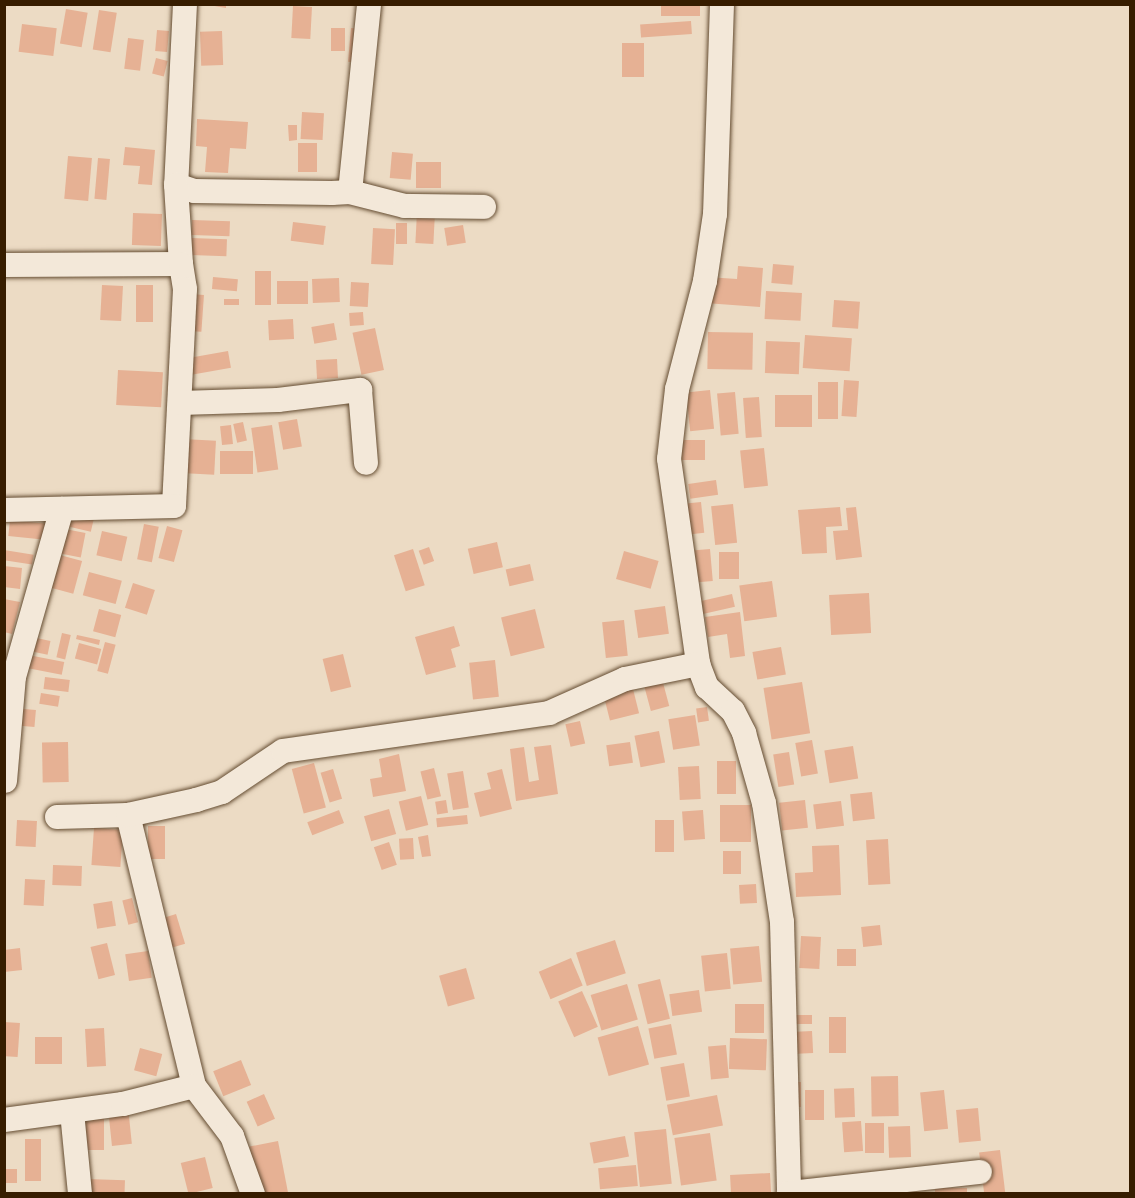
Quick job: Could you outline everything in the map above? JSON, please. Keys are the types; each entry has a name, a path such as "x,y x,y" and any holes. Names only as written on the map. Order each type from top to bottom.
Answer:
{"street":[{"path":"4,510 174,506 180,402 181,264 176,185 185,4"},
{"path":"350,192 369,4"},
{"path":"722,4 715,214 705,281 677,389 669,459 698,664 707,687 733,711 744,733 764,803 782,922 789,1193 981,1172"},
{"path":"176,185 195,191 350,192 405,206 484,207"},
{"path":"4,265 181,264"},
{"path":"180,402 279,400 360,390 366,463"},
{"path":"5,781 14,677 62,509"},
{"path":"57,817 128,815 222,792 283,751 549,713 626,679 698,664"},
{"path":"128,815 195,1086 232,1136 253,1194"},
{"path":"4,1120 72,1112 195,1086"},
{"path":"72,1112 80,1194"}],"building":[{"path":"203,4 226,4 226,8"},
{"path":"661,4 700,4 700,16 661,16"},
{"path":"293,6 312,7 310,39 291,38"},
{"path":"66,9 88,13 82,47 60,43"},
{"path":"99,10 117,13 111,52 93,50"},
{"path":"691,21 692,34 641,38 640,25"},
{"path":"22,24 57,28 53,56 19,52"},
{"path":"331,28 345,28 345,51 331,51"},
{"path":"351,28 363,29 360,63 348,62"},
{"path":"157,30 169,31 167,52 155,51"},
{"path":"222,31 223,65 201,66 200,32"},
{"path":"128,38 144,40 140,71 124,69"},
{"path":"622,43 644,43 644,77 622,77"},
{"path":"156,58 168,61 164,76 152,74"},
{"path":"302,112 324,113 323,140 301,139"},
{"path":"197,119 248,122 246,149 230,148 228,173 205,172 207,147 196,146"},
{"path":"288,125 297,125 297,140 289,141"},
{"path":"298,143 317,143 317,172 298,172"},
{"path":"125,147 155,150 152,185 138,184 140,166 123,165"},
{"path":"392,152 413,154 411,180 390,178"},
{"path":"68,156 92,158 88,201 64,199"},
{"path":"98,158 110,159 106,200 94,199"},
{"path":"416,162 441,162 441,188 416,188"},
{"path":"417,212 435,213 433,244 415,243"},
{"path":"133,213 162,214 161,246 132,245"},
{"path":"192,220 230,221 229,236 191,235"},
{"path":"293,222 326,226 323,245 291,241"},
{"path":"396,223 407,223 407,244 396,244"},
{"path":"463,225 466,243 447,246 444,228"},
{"path":"373,228 395,229 393,265 371,264"},
{"path":"191,238 227,239 226,256 190,255"},
{"path":"773,264 794,266 792,285 771,283"},
{"path":"738,266 763,268 760,307 705,303 707,277 737,279"},
{"path":"255,271 271,271 271,305 255,305"},
{"path":"213,277 238,279 237,291 212,289"},
{"path":"339,278 340,302 313,303 312,279"},
{"path":"277,281 308,281 308,304 277,304"},
{"path":"351,282 369,283 368,307 350,306"},
{"path":"102,285 123,286 121,321 100,320"},
{"path":"136,285 153,285 153,322 136,322"},
{"path":"766,291 802,293 800,321 765,319"},
{"path":"191,294 204,295 201,332 188,331"},
{"path":"224,299 239,299 239,305 224,305"},
{"path":"834,300 860,302 858,329 832,327"},
{"path":"363,312 364,325 350,326 349,313"},
{"path":"293,319 294,339 269,340 268,320"},
{"path":"334,323 337,340 314,344 311,327"},
{"path":"375,328 384,370 361,375 353,333"},
{"path":"708,332 753,333 752,370 707,369"},
{"path":"805,335 852,338 850,371 803,368"},
{"path":"766,341 800,342 799,374 765,373"},
{"path":"228,351 231,368 192,375 189,358"},
{"path":"337,359 338,378 317,379 316,360"},
{"path":"118,370 163,372 161,407 116,405"},
{"path":"844,380 859,381 856,417 841,416"},
{"path":"818,382 838,382 838,419 818,419"},
{"path":"710,390 714,429 690,431 686,393"},
{"path":"735,392 739,434 721,435 717,394"},
{"path":"775,395 812,395 812,427 775,427"},
{"path":"759,397 762,437 746,438 743,398"},
{"path":"297,419 302,447 283,450 278,422"},
{"path":"243,422 247,441 237,443 233,424"},
{"path":"231,425 233,444 222,445 220,426"},
{"path":"272,425 278,470 257,472 251,428"},
{"path":"183,439 216,441 214,475 181,473"},
{"path":"674,440 705,440 705,460 674,460"},
{"path":"764,448 768,486 744,488 740,451"},
{"path":"220,451 253,451 253,474 220,474"},
{"path":"716,480 718,495 690,499 688,484"},
{"path":"701,502 704,533 682,535 679,504"},
{"path":"733,504 737,543 715,545 711,506"},
{"path":"840,507 842,526 826,527 827,553 802,554 798,510"},
{"path":"856,507 862,557 836,560 833,531 848,530 846,508"},
{"path":"63,510 94,517 91,532 60,525"},
{"path":"10,520 47,524 45,540 8,536"},
{"path":"144,524 159,527 152,562 137,559"},
{"path":"167,526 182,530 174,562 158,558"},
{"path":"60,528 86,533 81,558 55,553"},
{"path":"102,531 127,537 122,561 96,555"},
{"path":"497,542 503,567 474,574 468,549"},
{"path":"429,547 434,561 424,565 419,551"},
{"path":"413,549 425,585 406,591 394,555"},
{"path":"710,549 713,581 689,583 686,551"},
{"path":"4,550 34,555 32,565 4,560"},
{"path":"624,551 659,561 651,589 616,579"},
{"path":"719,552 739,552 739,579 719,579"},
{"path":"56,554 82,561 73,594 47,587"},
{"path":"530,564 534,581 509,586 506,570"},
{"path":"4,566 22,568 20,589 4,587"},
{"path":"89,572 122,581 116,604 83,595"},
{"path":"772,581 777,617 744,621 739,586"},
{"path":"133,583 155,590 147,615 125,608"},
{"path":"869,593 871,633 831,635 829,595"},
{"path":"732,594 735,607 701,615 698,602"},
{"path":"4,599 20,602 12,634 4,632"},
{"path":"665,606 669,634 638,638 634,610"},
{"path":"99,609 121,615 115,637 93,631"},
{"path":"535,609 545,648 511,656 501,617"},
{"path":"740,612 745,656 730,658 727,634 708,637 705,617"},
{"path":"624,620 628,656 606,658 602,622"},
{"path":"454,626 460,646 451,649 456,667 426,675 415,637"},
{"path":"62,633 71,635 65,659 56,657"},
{"path":"77,635 100,640 99,645 76,639"},
{"path":"27,636 50,641 48,655 24,650"},
{"path":"105,642 116,645 108,674 97,671"},
{"path":"79,643 101,649 97,664 75,658"},
{"path":"781,647 786,675 757,680 752,652"},
{"path":"23,654 64,662 62,675 21,667"},
{"path":"343,654 351,687 331,692 323,659"},
{"path":"495,660 499,697 473,700 469,663"},
{"path":"45,677 70,680 68,692 44,689"},
{"path":"662,679 669,706 651,711 644,684"},
{"path":"802,682 810,733 772,739 763,688"},
{"path":"633,689 639,713 610,721 604,696"},
{"path":"41,693 60,696 58,707 39,704"},
{"path":"707,707 709,721 698,722 696,709"},
{"path":"12,708 36,710 34,727 11,725"},
{"path":"695,715 700,746 673,750 668,719"},
{"path":"580,721 585,743 571,747 565,724"},
{"path":"659,731 665,762 641,767 634,736"},
{"path":"812,740 818,773 801,776 795,743"},
{"path":"42,742 68,742 69,782 43,782"},
{"path":"630,742 633,763 609,766 606,745"},
{"path":"551,745 558,794 516,801 510,749 524,747 529,782 539,780 534,747"},
{"path":"853,746 858,779 830,783 824,751"},
{"path":"789,752 794,785 778,787 773,755"},
{"path":"399,754 406,791 373,797 370,779 382,777 379,759"},
{"path":"717,761 736,761 736,794 717,794"},
{"path":"314,763 326,807 304,813 292,769"},
{"path":"699,766 701,799 680,800 678,767"},
{"path":"434,768 441,796 427,800 420,771"},
{"path":"333,769 342,799 330,802 321,773"},
{"path":"502,769 512,809 480,817 474,793 491,789 487,773"},
{"path":"463,771 469,808 453,810 447,774"},
{"path":"872,792 875,819 853,821 850,794"},
{"path":"421,796 428,825 406,831 399,802"},
{"path":"446,800 448,813 437,815 435,802"},
{"path":"805,800 808,828 782,831 779,803"},
{"path":"841,801 844,826 816,829 813,804"},
{"path":"720,805 751,805 751,842 720,842"},
{"path":"389,809 396,834 371,841 364,816"},
{"path":"339,810 344,823 312,835 307,822"},
{"path":"703,810 705,839 684,840 682,811"},
{"path":"467,815 468,824 437,827 436,818"},
{"path":"17,820 37,821 36,847 16,846"},
{"path":"655,820 674,820 674,852 655,852"},
{"path":"148,826 165,826 165,859 148,859"},
{"path":"94,828 123,830 120,867 91,865"},
{"path":"428,835 431,856 422,857 418,837"},
{"path":"413,838 414,859 400,860 399,839"},
{"path":"888,839 890,884 868,885 866,840"},
{"path":"389,842 397,865 382,870 374,847"},
{"path":"839,845 841,895 796,897 795,873 813,872 812,846"},
{"path":"723,851 741,851 741,874 723,874"},
{"path":"53,865 82,866 81,886 52,885"},
{"path":"25,879 45,880 44,906 24,905"},
{"path":"756,884 757,903 740,904 739,885"},
{"path":"132,898 138,922 128,925 122,900"},
{"path":"112,901 116,926 97,929 93,904"},
{"path":"176,914 185,944 165,950 156,920"},
{"path":"880,925 882,945 863,947 861,927"},
{"path":"801,936 821,937 819,969 799,968"},
{"path":"615,940 626,973 587,986 576,953"},
{"path":"107,943 115,975 98,979 91,947"},
{"path":"759,946 762,982 733,984 730,949"},
{"path":"20,948 22,970 4,972 4,950"},
{"path":"837,949 856,949 856,966 837,966"},
{"path":"148,951 152,978 129,981 125,954"},
{"path":"727,953 731,989 705,992 701,956"},
{"path":"571,958 583,986 551,999 539,972"},
{"path":"466,968 475,999 448,1006 439,976"},
{"path":"660,979 670,1019 648,1024 638,985"},
{"path":"627,984 638,1019 601,1030 591,995"},
{"path":"699,990 702,1012 672,1016 669,994"},
{"path":"582,991 598,1027 574,1037 558,1002"},
{"path":"735,1004 764,1004 764,1033 735,1033"},
{"path":"793,1015 812,1015 812,1024 793,1024"},
{"path":"829,1017 846,1017 846,1053 829,1053"},
{"path":"4,1022 20,1023 18,1057 4,1056"},
{"path":"671,1024 677,1054 654,1059 648,1028"},
{"path":"638,1026 649,1064 609,1076 598,1038"},
{"path":"104,1028 106,1066 87,1067 85,1029"},
{"path":"812,1031 813,1053 792,1054 791,1032"},
{"path":"35,1037 62,1037 62,1064 35,1064"},
{"path":"730,1038 767,1039 766,1070 729,1069"},
{"path":"726,1045 729,1078 711,1079 708,1047"},
{"path":"140,1048 162,1054 156,1076 134,1070"},
{"path":"241,1060 251,1085 223,1096 213,1071"},
{"path":"684,1063 690,1096 666,1101 660,1067"},
{"path":"871,1076 898,1076 899,1116 872,1116"},
{"path":"790,1082 801,1082 801,1107 790,1107"},
{"path":"854,1088 855,1117 835,1118 834,1089"},
{"path":"805,1090 824,1090 824,1120 805,1120"},
{"path":"944,1090 948,1129 924,1131 920,1093"},
{"path":"264,1094 275,1119 258,1126 247,1102"},
{"path":"717,1095 723,1125 673,1135 667,1105"},
{"path":"128,1107 132,1144 112,1146 108,1109"},
{"path":"978,1108 981,1141 959,1143 956,1110"},
{"path":"85,1113 104,1113 104,1150 85,1150"},
{"path":"861,1121 863,1151 844,1152 842,1122"},
{"path":"865,1123 884,1123 884,1153 865,1153"},
{"path":"910,1126 911,1157 889,1158 888,1127"},
{"path":"666,1129 672,1184 640,1187 634,1132"},
{"path":"710,1133 717,1181 681,1186 674,1138"},
{"path":"625,1136 629,1157 594,1163 590,1143"},
{"path":"25,1139 41,1139 41,1181 25,1181"},
{"path":"278,1141 288,1194 259,1194 250,1147"},
{"path":"1000,1150 1005,1193 984,1194 979,1153"},
{"path":"205,1157 213,1188 188,1194 181,1163"},
{"path":"636,1165 638,1186 600,1189 598,1168"},
{"path":"4,1169 17,1169 17,1183 4,1183"},
{"path":"770,1173 771,1194 731,1194 730,1175"},
{"path":"87,1179 125,1180 124,1194 86,1194"},
{"path":"935,1188 967,1188 967,1194 935,1194"}]}
